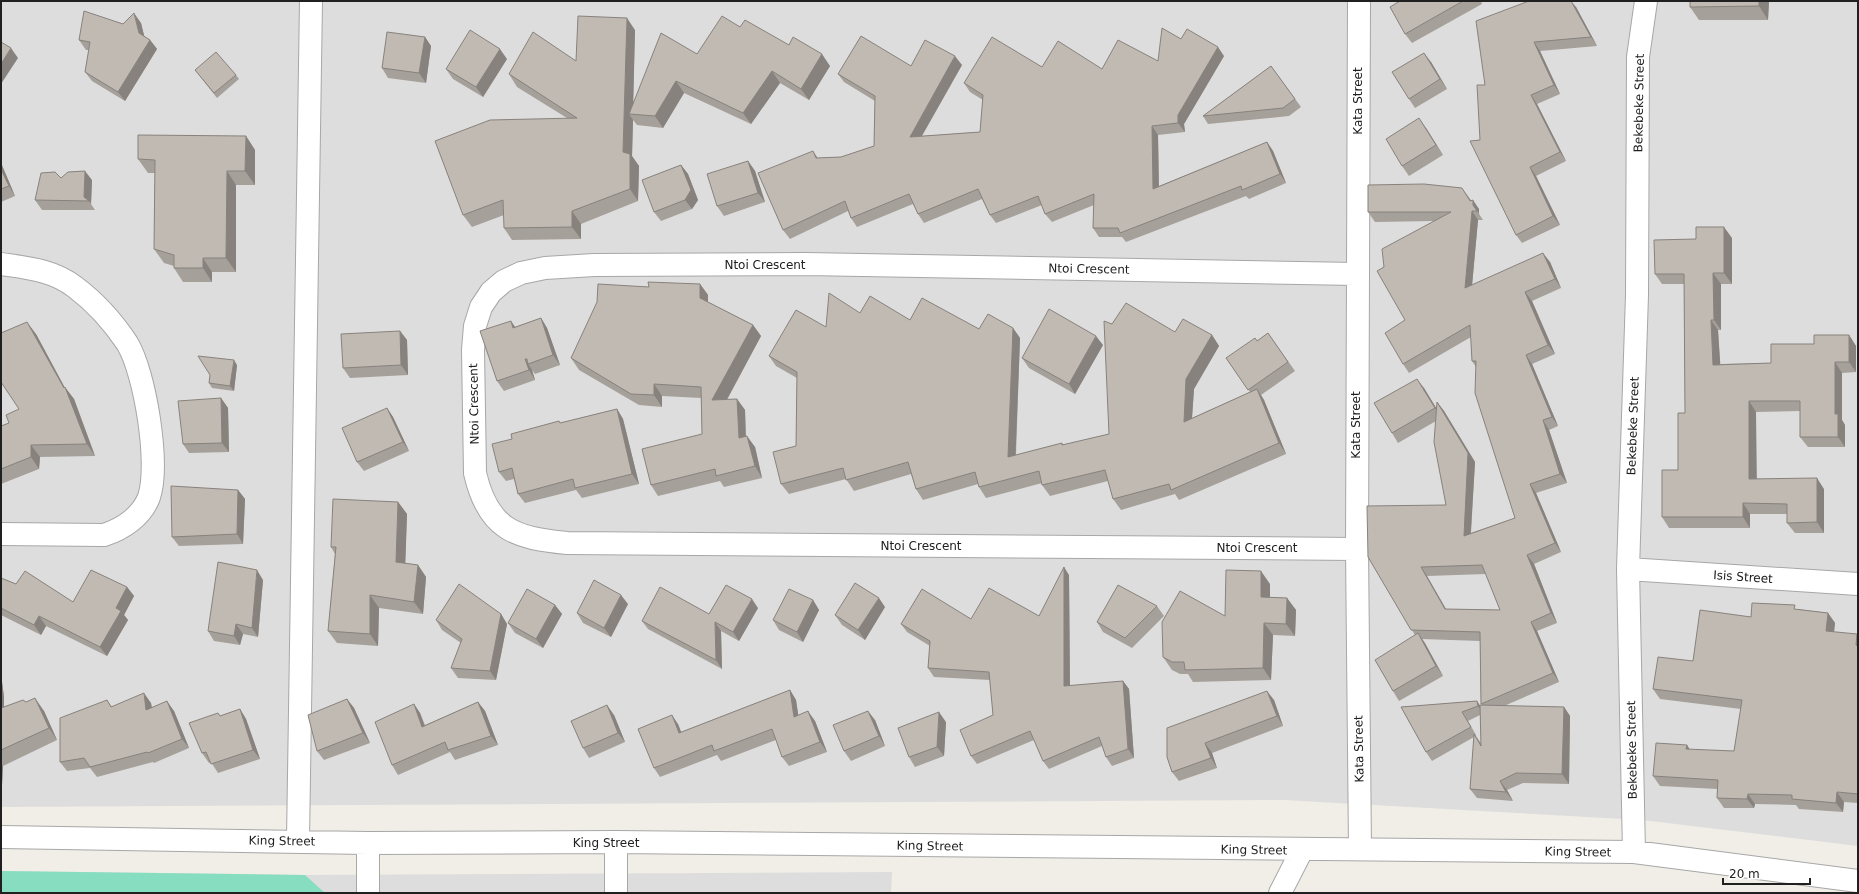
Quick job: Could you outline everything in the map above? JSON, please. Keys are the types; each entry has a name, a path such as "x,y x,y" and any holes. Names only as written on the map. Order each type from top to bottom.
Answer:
{"street":[{"path":"298,840 311,1"},
{"name":"Kata Street","path":"1358,1 1356,549 1360,849"},
{"name":"Bekebeke Street","path":"1634,852 1628,569 1637,295 1638,57 1646,1"},
{"path":"1,264 43,270 75,286 104,313 127,344 141,374 146,401 153,465 152,484 148,498 139,513 116,531 104,535 1,534"},
{"name":"Ntoi Crescent","path":"1356,274 806,264 594,265 545,268 521,273 504,282 491,292 481,308 475,326 473,350 475,473 478,488 487,507 501,524 517,534 534,540 583,543 1356,549"},
{"name":"Isis Street","path":"1628,569 1858,584"},
{"name":"King Street","path":"1,837 298,840 368,843 616,842 1302,850 1360,849 1634,852 1858,881"},
{"path":"616,842 616,893"},
{"path":"368,843 368,893"},
{"path":"1280,893 1302,850"}],"shaded area":[{"path":"1,1 1858,1 1858,846 1642,820 1284,800 1,807"},
{"path":"1,871 305,875 892,872 891,893 1,893"}],"green space":[{"path":"1,871 305,875 325,893 1,893"}],"building":[{"path":"1400,1 1463,1 1405,34 1390,7"},
{"path":"1529,1 1571,1 1591,37 1534,42 1554,85 1531,95 1560,152 1530,167 1553,216 1516,235 1470,141 1480,140 1477,85 1485,85 1476,21"},
{"path":"1690,1 1759,1 1759,6 1690,7"},
{"path":"84,11 123,24 134,13 139,33 150,40 118,92 85,72 90,42 79,40"},
{"path":"578,16 627,18 623,152 630,154 630,189 572,211 572,227 504,228 503,200 463,215 435,141 490,120 577,118 509,74 533,32 576,61"},
{"path":"722,16 740,27 745,20 789,45 793,37 822,54 801,89 772,71 743,113 676,81 655,116 629,114 661,33 697,54"},
{"path":"1162,28 1181,39 1187,29 1218,47 1178,115 1178,123 1152,126 1153,189 1267,142 1280,174 1242,190 1241,186 1120,233 1118,228 1093,228 1094,194 1045,214 1038,196 990,215 978,189 918,214 909,194 851,218 845,201 783,230 758,173 813,151 816,158 841,157 874,146 875,96 838,74 861,36 911,66 925,40 955,56 910,137 980,132 983,95 964,83 992,37 1042,67 1058,41 1102,69 1118,40 1158,61"},
{"path":"470,30 500,49 476,87 446,69"},
{"path":"387,32 425,37 419,73 382,68"},
{"path":"1,42 11,48 1,64"},
{"path":"216,52 236,75 214,93 195,70"},
{"path":"1424,53 1440,79 1409,99 1392,72"},
{"path":"1271,66 1295,99 1283,108 1203,116"},
{"path":"1419,118 1436,145 1402,166 1386,139"},
{"path":"138,135 246,136 245,171 227,171 226,258 203,258 203,268 174,268 174,255 154,249 155,160 138,159"},
{"path":"748,161 758,193 717,206 707,174"},
{"path":"681,165 691,190 685,200 654,212 642,180"},
{"path":"1,169 9,186 1,189"},
{"path":"85,171 84,197 89,201 35,200 41,173 55,172 61,178 68,172"},
{"path":"1424,184 1462,188 1470,201 1473,200 1473,205 1477,211 1472,211 1465,288 1543,253 1555,279 1525,292 1548,345 1526,355 1552,417 1543,420 1560,474 1530,484 1555,543 1527,555 1551,613 1531,622 1553,673 1481,704 1480,632 1411,630 1368,557 1367,506 1446,505 1434,442 1437,402 1468,453 1464,536 1515,518 1475,393 1476,361 1472,361 1470,325 1403,364 1385,333 1405,320 1377,271 1384,267 1382,249 1451,212 1368,212 1368,185","holes":["1482,565 1500,610 1445,609 1421,567"]},
{"path":"1696,227 1724,227 1724,273 1713,273 1714,320 1711,320 1713,365 1771,363 1771,344 1814,344 1814,335 1849,335 1849,362 1835,362 1835,414 1838,414 1838,437 1800,437 1800,401 1749,401 1749,479 1817,478 1817,522 1787,523 1787,504 1743,503 1743,517 1662,517 1662,470 1678,470 1678,413 1685,413 1684,274 1655,274 1654,240 1696,239"},
{"path":"648,282 700,284 700,298 753,325 712,400 737,399 739,438 747,436 755,466 716,476 715,469 651,485 642,449 702,434 701,387 654,384 654,395 631,394 571,358 597,302 598,284 649,287"},
{"path":"829,293 860,313 870,296 910,320 922,298 979,329 988,314 1013,328 1008,457 1062,443 1062,445 1109,434 1104,321 1112,324 1126,303 1175,332 1183,319 1212,335 1186,379 1184,422 1257,389 1279,443 1171,490 1169,484 1113,499 1105,470 1042,485 1039,471 979,487 975,472 916,489 908,462 846,480 843,468 781,484 773,452 796,446 797,372 769,356 796,310 826,327"},
{"path":"1049,309 1096,336 1069,384 1022,358"},
{"path":"541,318 553,355 528,364 527,359 525,359 529,370 497,381 480,331 511,321 513,328"},
{"path":"27,322 64,388 65,387 87,444 31,445 31,457 1,469 1,426 9,423 6,415 19,409 1,382 1,333"},
{"path":"400,331 401,365 343,368 341,334"},
{"path":"1268,333 1288,362 1248,390 1226,358 1255,338 1257,341"},
{"path":"198,356 234,360 230,386 209,383 210,375"},
{"path":"1417,379 1435,408 1392,433 1374,403"},
{"path":"221,398 222,443 183,444 178,401"},
{"path":"387,408 403,442 357,462 342,428"},
{"path":"617,409 632,474 575,488 573,479 518,494 512,468 499,472 492,444 512,439 511,434 559,421 560,423"},
{"path":"171,486 238,490 237,534 172,537"},
{"path":"333,499 398,502 396,562 418,565 414,602 370,595 370,634 328,631 336,547 331,547"},
{"path":"218,562 257,570 252,628 236,624 234,636 208,631"},
{"path":"1064,567 1064,686 1123,681 1128,749 1106,757 1099,737 1043,761 1030,731 971,756 960,730 993,715 989,672 928,668 930,641 901,624 922,589 971,619 989,588 1039,616"},
{"path":"91,570 127,587 116,608 121,611 100,647 39,616 34,625 1,608 1,578 16,584 25,571 73,602"},
{"path":"1226,570 1261,571 1261,597 1287,598 1286,624 1264,623 1263,668 1185,670 1184,662 1172,662 1163,657 1162,622 1180,591 1225,616"},
{"path":"594,580 621,595 604,628 577,613"},
{"path":"855,583 879,598 858,630 835,615"},
{"path":"459,584 501,614 490,671 451,668 462,639 436,620"},
{"path":"726,585 752,599 733,632 715,622 716,660 642,621 660,587 709,614"},
{"path":"1118,585 1157,606 1125,638 1097,622"},
{"path":"527,589 555,605 536,639 508,623"},
{"path":"789,589 813,600 797,632 773,620"},
{"path":"1752,603 1795,605 1794,609 1828,613 1826,631 1857,634 1858,794 1837,792 1836,803 1792,799 1792,795 1748,794 1747,799 1717,798 1718,780 1653,776 1656,743 1687,745 1686,749 1734,751 1742,700 1653,689 1658,657 1693,661 1700,610 1751,617"},
{"path":"1418,633 1436,666 1393,691 1375,660"},
{"path":"790,690 794,717 808,711 820,742 782,757 772,729 714,751 712,745 654,768 638,729 672,715 679,733"},
{"path":"1267,691 1277,716 1205,743 1211,758 1172,772 1167,757 1167,728"},
{"path":"144,693 146,710 167,701 182,739 148,753 147,752 90,767 84,758 60,762 60,718 107,700 111,707"},
{"path":"35,698 49,728 1,750 1,708 23,700 26,702"},
{"path":"347,699 363,733 317,751 308,715"},
{"path":"1477,701 1478,706 1462,712 1471,727 1426,752 1401,707"},
{"path":"478,702 491,736 448,750 445,742 392,765 375,722 414,704 422,727"},
{"path":"607,705 618,733 583,748 571,721"},
{"path":"1480,705 1564,707 1562,774 1516,773 1500,781 1506,792 1470,789 1474,734 1481,746"},
{"path":"240,709 253,750 211,764 206,752 202,753 189,723 218,713 220,716"},
{"path":"868,711 879,736 844,751 833,725"},
{"path":"939,712 937,747 909,757 898,728"}]}
